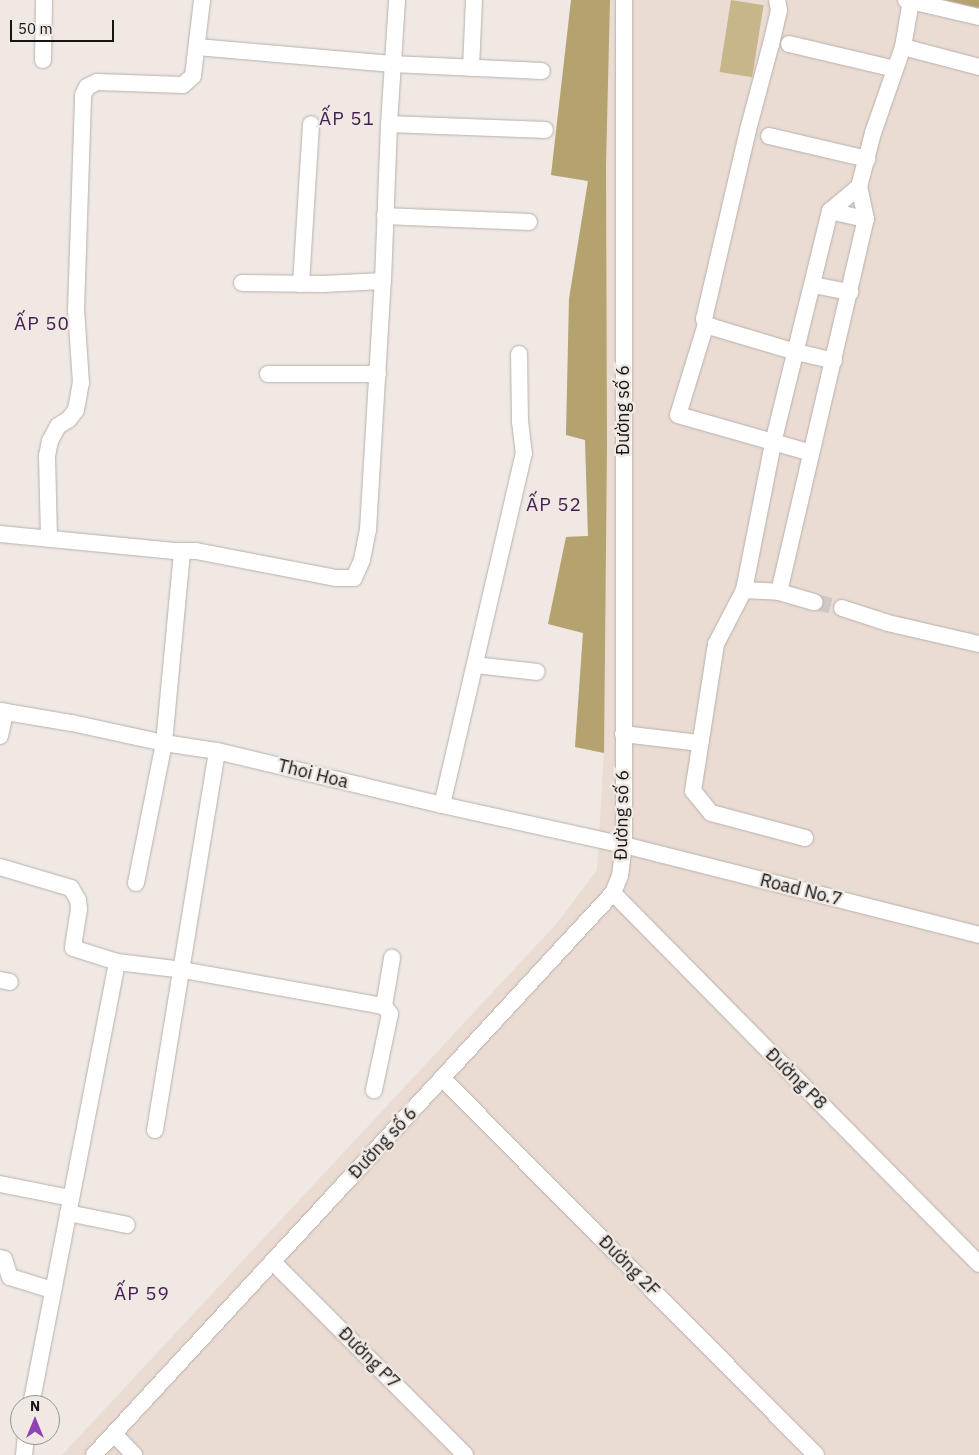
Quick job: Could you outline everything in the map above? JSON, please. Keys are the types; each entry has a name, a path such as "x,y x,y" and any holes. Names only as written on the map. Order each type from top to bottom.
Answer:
{"street":[{"path":"43,60 44,0"},
{"path":"49,538 48,449 58,426 69,419 76,410 81,383 76,310 83,95 87,87 97,82 183,85 193,76 202,0"},
{"path":"0,534 196,552 336,578 354,578 362,560 368,530 384,282 389,124 397,0"},
{"path":"471,68 474,0"},
{"name":"Đường số 6","path":"94,1455 613,893 620,876 624,844 624,0"},
{"path":"777,0 779,10 771,44 703,314 706,324 678,416 811,452"},
{"path":"778,592 866,219 859,187 903,47 909,1 979,17"},
{"path":"789,44 895,69"},
{"path":"197,47 392,64 542,71"},
{"path":"903,47 979,67"},
{"path":"301,284 311,124"},
{"path":"389,124 545,130"},
{"path":"769,136 867,158"},
{"path":"805,838 711,814 693,791 716,644 744,590 773,443 830,211 859,187"},
{"path":"830,211 866,219"},
{"path":"385,216 529,222"},
{"path":"242,283 384,282"},
{"path":"813,285 850,292"},
{"path":"706,324 796,352 834,361"},
{"path":"442,805 524,454 520,422 519,354"},
{"path":"268,374 378,374"},
{"path":"136,884 164,744 182,552"},
{"path":"744,590 778,592 815,602"},
{"path":"842,608 888,623 979,644"},
{"path":"475,665 537,672"},
{"path":"0,736 2,712"},
{"name":"Thoi Hoa","path":"2,712 72,723 164,744 217,751 442,805 624,844"},
{"path":"623,734 700,743"},
{"path":"155,1130 183,970 217,751"},
{"name":"Road No.7","path":"624,844 979,935"},
{"path":"0,867 71,888 78,900 79,908 73,948 117,962 183,970 384,1006 390,1014 374,1090"},
{"name":"Đường P8","path":"613,893 979,1264"},
{"path":"384,1006 392,958"},
{"path":"33,1395 117,962"},
{"name":"Đường 2F","path":"442,1078 816,1455"},
{"path":"0,1184 127,1225"},
{"path":"0,1258 4,1259 10,1277 52,1290"},
{"name":"Đường P7","path":"273,1262 465,1455"},
{"path":"114,1434 134,1455"}],"shaded area":[{"path":"571,0 979,0 979,1455 62,1455 557,923 597,870 604,753 575,747 583,633 548,624 566,537 588,536 585,440 566,435 569,298 588,181 551,175"},
{"path":"571,0 610,0 606,165 607,446 604,753 575,747 583,633 548,624 566,537 588,536 585,440 566,435 569,299 588,181 551,175"},
{"path":"731,0 764,5 752,77 720,72"},
{"path":"945,0 979,0 979,8"}],"tunnel":[{"path":"815,602 842,608"}],"district":[{"name":"ẤP 51","path":"347,119"},
{"name":"ẤP 50","path":"42,324"},
{"name":"ẤP 52","path":"554,505"},
{"name":"ẤP 59","path":"142,1294"}]}
